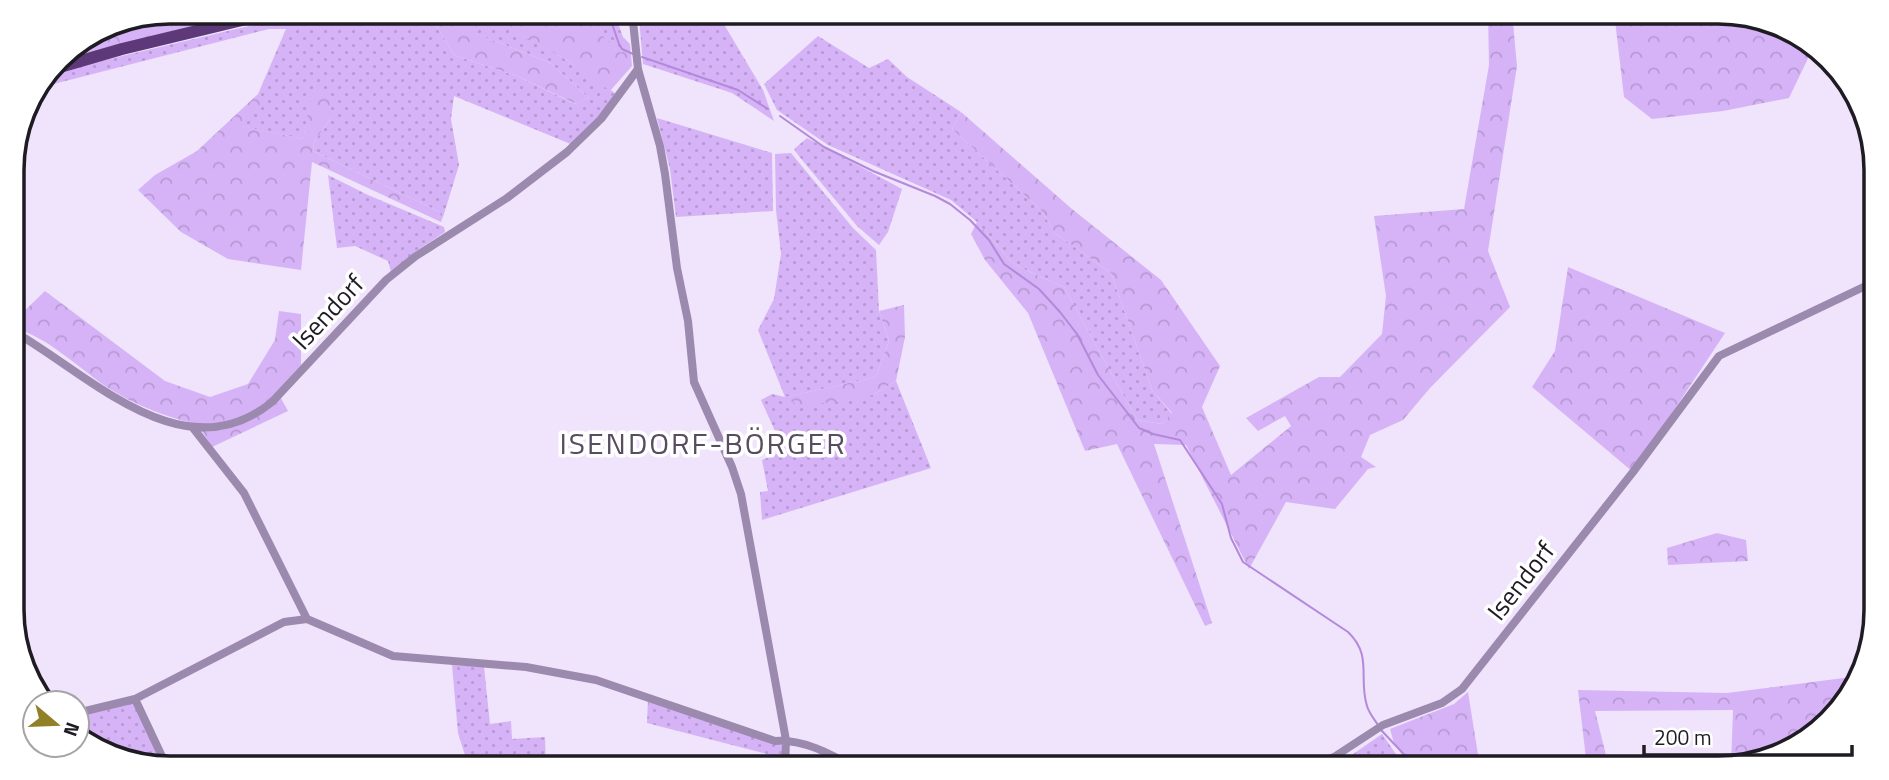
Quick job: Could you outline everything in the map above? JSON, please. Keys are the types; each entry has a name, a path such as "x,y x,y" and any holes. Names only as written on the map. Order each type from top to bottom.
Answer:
{"main road":[{"path":"71,64 225,24"}],"street":[{"path":"633,24 637,65 660,146 665,174 677,268 688,321 694,382 732,467 741,494 786,740 785,756"},
{"name":"Isendorf","path":"25,338 53,354 106,393 177,425 193,428 219,427 258,414 386,280 416,256 507,198 567,152 601,119 637,65"},
{"name":"Isendorf","path":"1337,755 1379,728 1442,703 1462,689 1633,472 1719,356 1864,287"},
{"path":"193,428 244,493 307,619"},
{"path":"91,710 135,699 284,622 307,619 393,656 526,667 596,680 775,741 786,740 833,756"},
{"path":"135,699 161,755"}],"green space":[{"path":"201,24 82,55 106,40 142,27"},
{"path":"257,24 435,24 454,55 517,76 575,104 589,98 549,62 473,33 477,24 500,24 567,60 615,93 600,116 573,145 454,96 451,119 459,165 444,214 313,151 314,142 331,118 315,83 303,139 241,126 265,101 258,94 286,29 269,29 53,84 67,69"},
{"path":"435,24 478,24 474,33 549,62 589,98 576,104 517,76 454,55"},
{"path":"499,24 590,24 621,53 630,44 632,66 610,91 567,60"},
{"path":"590,24 618,24 623,37 630,44 621,54"},
{"path":"640,24 722,24 763,90 774,121 732,93 643,64"},
{"path":"1488,24 1513,24 1517,66 1488,251 1510,307 1430,388 1403,420 1370,435 1361,457 1376,467 1368,469 1335,509 1286,502 1249,569 1186,445 1154,444 1212,623 1205,626 1117,444 1085,451 1028,313 985,260 971,234 977,222 1019,267 1064,287 1137,420 1162,424 1172,413 1152,390 1111,273 1055,233 1041,210 952,129 961,112 1072,209 1161,280 1220,366 1202,407 1231,475 1291,426 1285,416 1258,431 1246,418 1319,377 1340,377 1382,334 1386,296 1374,216 1464,209 1489,65"},
{"path":"1615,24 1718,24 1747,27 1791,44 1809,57 1789,98 1723,111 1652,119 1624,97"},
{"path":"818,36 869,68 888,59 907,77 961,112 952,129 1041,210 1055,233 1111,273 1152,390 1172,414 1162,424 1137,420 1064,287 1019,267 977,222 951,200 828,145 777,110 764,84"},
{"path":"314,83 331,93 331,118 314,142 313,151 444,214 441,222 312,162 301,270 228,259 181,232 138,190 155,175 197,151 258,94 266,101 242,126 303,139"},
{"path":"657,118 772,153 773,211 676,217 670,169"},
{"path":"807,138 902,189 888,232 879,245 857,226 798,155 794,149"},
{"path":"791,153 853,228 876,250 879,311 889,341 876,377 786,397 873,395 896,381 931,468 762,520 760,492 768,491 762,460 784,451 761,400 772,394 785,397 758,330 774,299 781,254 776,210 775,154"},
{"path":"328,175 444,227 445,232 391,272 388,261 355,246 337,248"},
{"path":"1568,267 1725,333 1633,472 1532,387 1555,351"},
{"path":"45,291 165,381 210,397 248,384 275,340 279,311 301,314 301,365 277,391 288,411 212,447 197,424 163,415 130,400 110,389 50,345 25,332 25,311"},
{"path":"904,305 905,337 896,381 873,395 837,402 797,405 785,397 876,377 889,341 879,311"},
{"path":"1717,533 1746,540 1748,561 1668,565 1667,548"},
{"path":"452,665 484,667 490,724 511,721 512,739 545,737 546,756 465,756 458,733"},
{"path":"1847,678 1822,713 1800,731 1765,748 1731,755 1733,710 1595,711 1606,755 1586,755 1578,690 1727,693"},
{"path":"1468,692 1478,755 1402,755 1394,743 1390,729 1454,704"},
{"path":"648,699 783,746 782,756 773,756 647,723"},
{"path":"134,702 158,755 133,751 91,731 91,713"},
{"path":"1382,734 1397,755 1351,755"}],"waterway":[{"path":"612,24 622,49 633,54"},
{"path":"642,57 738,90 768,109"},
{"path":"780,116 824,147 950,204 989,240 1004,264 1039,289 1077,334 1098,375 1139,428 1180,440 1222,504 1231,538 1243,562 1348,632 1356,641 1363,658 1367,706 1378,725"},
{"path":"1381,730 1405,755"}],"district":[{"name":"ISENDORF-BÖRGER","path":"703,444"}]}
